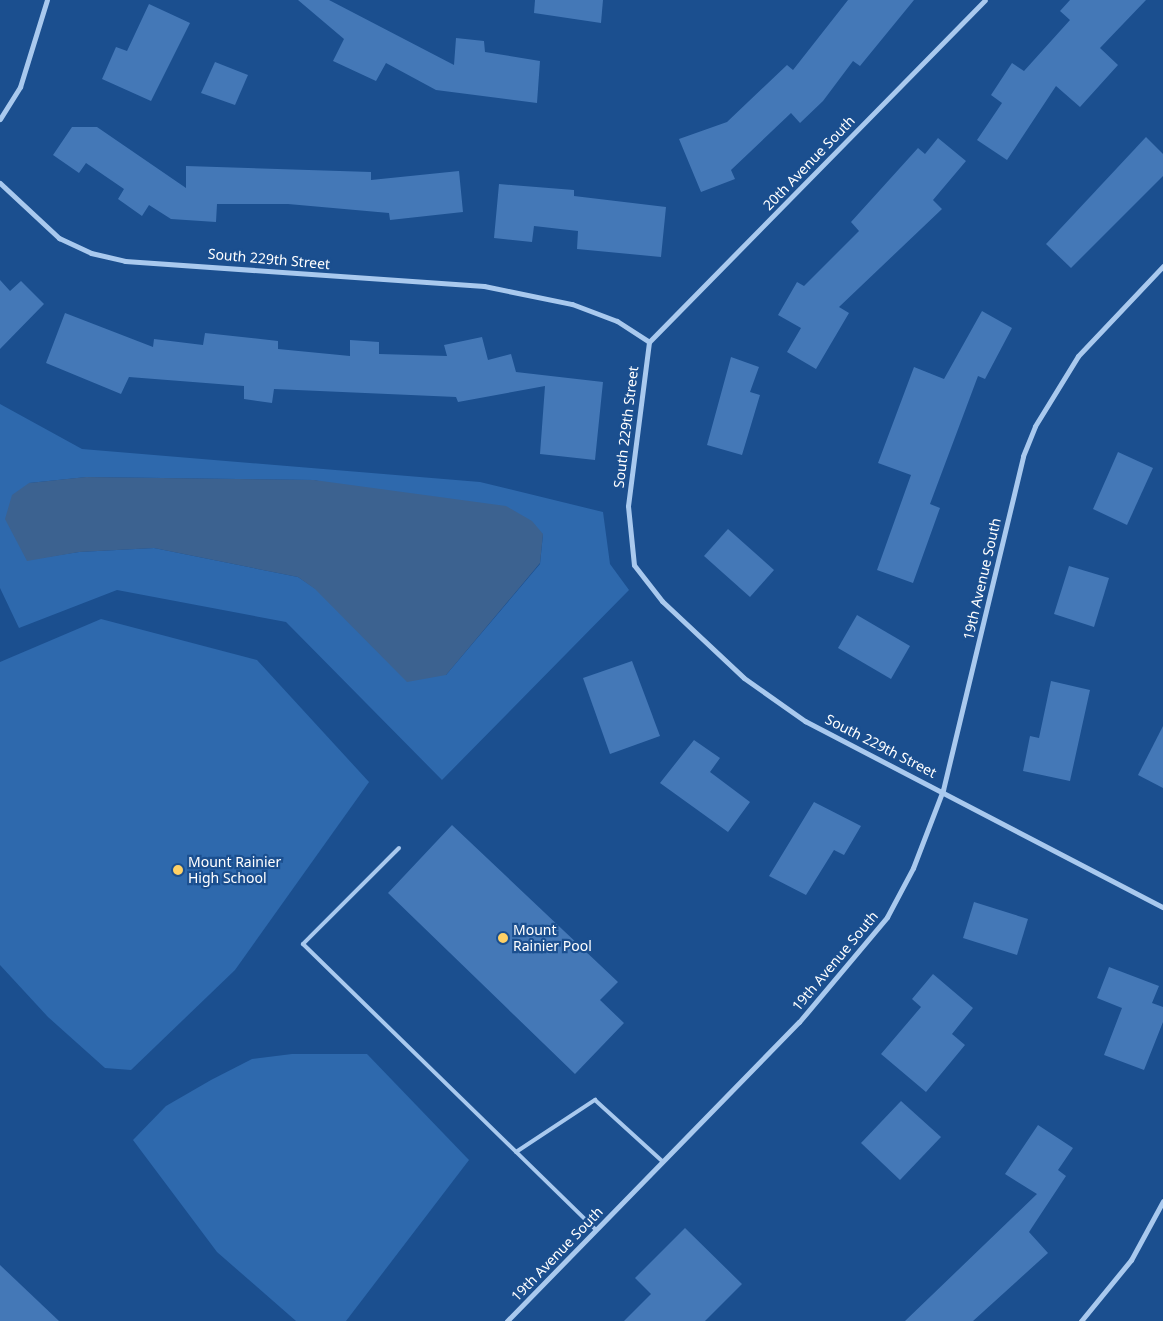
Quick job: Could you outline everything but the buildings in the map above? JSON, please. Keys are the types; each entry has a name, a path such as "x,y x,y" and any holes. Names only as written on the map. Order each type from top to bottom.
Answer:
{"street":[{"path":"0,119 20,87 47,0"},
{"name":"20th Avenue South","path":"649,342 985,0"},
{"name":"South 229th Street","path":"0,183 58,238 91,253 125,261 484,286 572,304 617,321 649,342 628,506 634,565 662,601 744,678 805,720 1163,907"},
{"name":"19th Avenue South","path":"507,1321 799,1022 887,917 913,868 942,790 1023,456 1034,426 1078,356 1163,266"},
{"path":"1081,1321 1130,1260 1163,1201"}],"lane":[{"path":"400,848 303,944 596,1230"},
{"path":"516,1152 595,1100 662,1161"}],"shaded area":[{"path":"0,404 82,449 480,482 603,512 610,564 629,590 442,780 286,622 117,590 19,628 0,588","holes":["87,477 314,480 543,534 540,564 446,675 298,577 154,548 79,552 27,560 29,483"]},
{"path":"86,477 314,480 506,506 532,521 543,534 540,563 446,675 407,682 315,589 298,577 154,548 79,552 27,561 5,519 12,495 29,483"},
{"path":"101,619 257,660 369,782 235,970 131,1070 105,1068 48,1017 0,965 0,662"},
{"path":"292,1054 367,1054 469,1160 346,1321 296,1321 217,1252 133,1140 166,1106 211,1080 252,1059"}],"place":[{"name":"Mount Rainier High School","path":"178,870"},
{"name":"Mount Rainier Pool","path":"503,938"}]}
